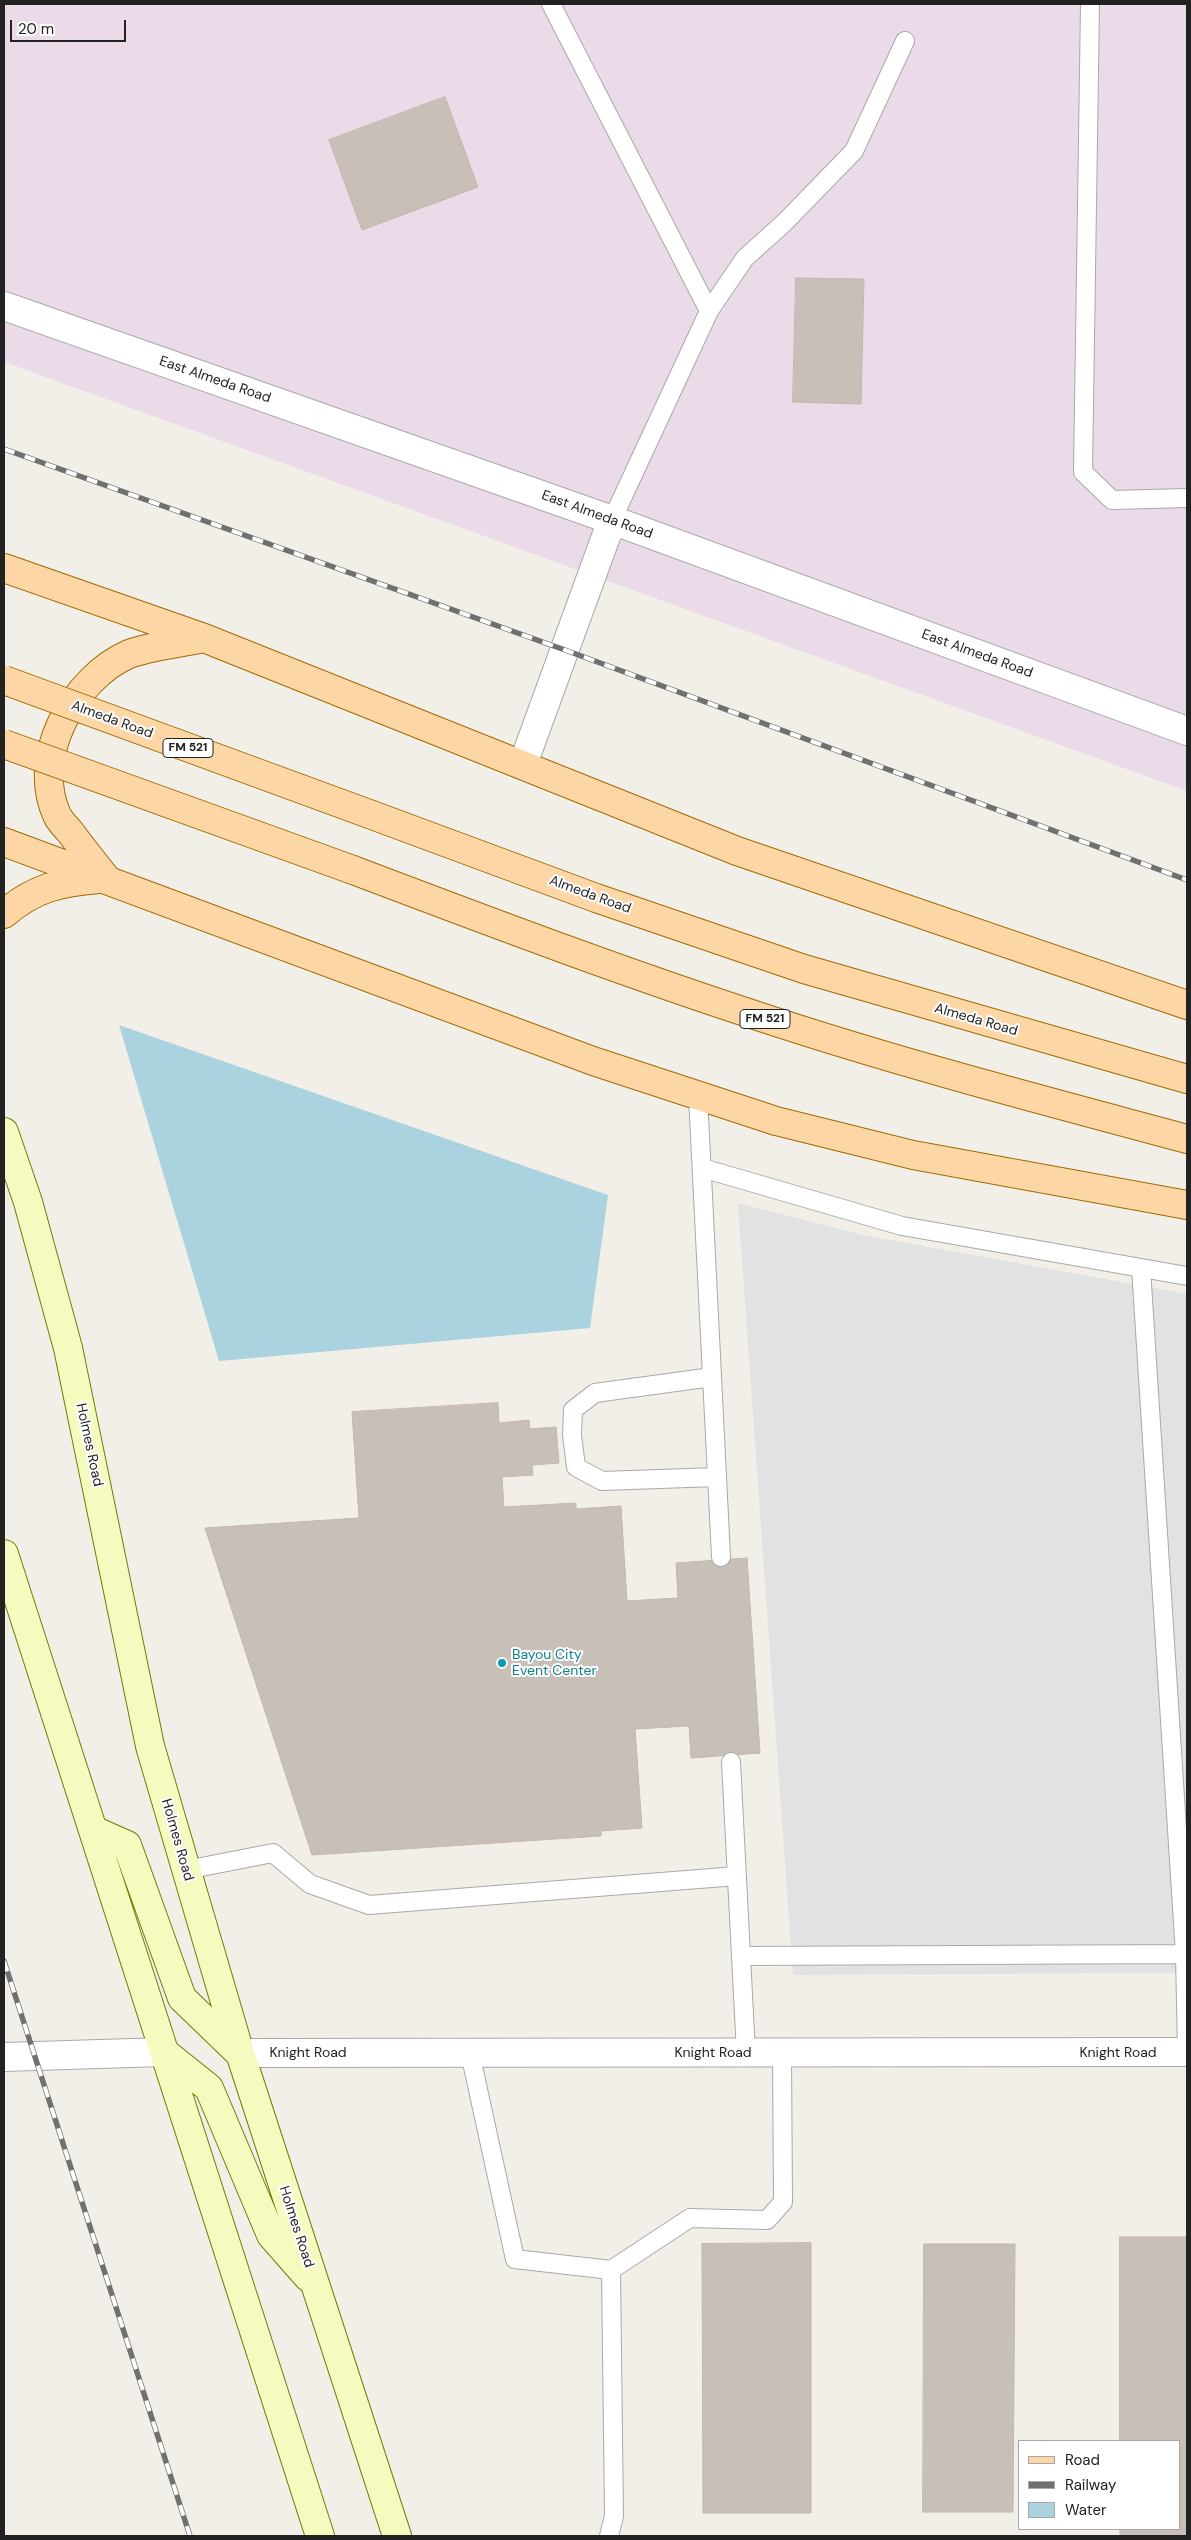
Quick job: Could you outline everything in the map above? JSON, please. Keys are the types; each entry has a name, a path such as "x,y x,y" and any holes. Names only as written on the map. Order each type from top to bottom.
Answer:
{"main road":[{"path":"4,568 204,638 737,851 1187,1005"},
{"path":"106,878 57,816 48,779 50,758 58,730 77,699 98,674 130,654 204,638"},
{"name":"Almeda Road","path":"4,680 596,898 804,969 1187,1079"},
{"name":"FM 521","path":"4,744 353,870 648,980 778,1023 919,1066 1187,1139"},
{"path":"4,842 106,878 584,1057 776,1121 913,1155 1187,1205"},
{"path":"4,914 41,889 71,881 106,878"},
{"name":"Holmes Road","path":"4,1132 28,1202 68,1348 150,1746 240,2053 397,2536"},
{"path":"4,1554 320,2536"},
{"path":"93,1830 127,1845 182,1998 240,2053"},
{"path":"164,2052 209,2088 271,2234 315,2285"}],"street":[{"name":"East Almeda Road","path":"4,306 612,520 1187,731"},
{"path":"523,764 612,520"},
{"path":"4,2056 164,2052"},
{"name":"Knight Road","path":"240,2053 1187,2052"}],"lane":[{"path":"551,4 709,311"},
{"path":"1090,4 1083,472 1112,500 1187,498"},
{"path":"612,520 709,311 745,258 784,223 854,151 905,41"},
{"path":"698,1096 721,1557"},
{"path":"702,1168 902,1226 1187,1276"},
{"path":"1141,1268 1186,1954 1187,2052"},
{"path":"712,1377 595,1393 573,1410 572,1434 576,1467 602,1481 717,1477"},
{"path":"731,1762 746,2053"},
{"path":"186,1870 274,1853 310,1884 369,1905 737,1876"},
{"path":"741,1956 1186,1954"},
{"path":"470,2054 514,2259 611,2270 690,2218 767,2220 783,2202 782,2053"},
{"path":"609,2536 614,2516 611,2270"}],"shaded area":[{"path":"4,4 1187,4 1187,791 4,362"},
{"path":"738,1203 863,1235 1187,1294 1187,1973 793,1975"}],"water":[{"path":"119,1025 608,1195 590,1328 219,1361"}],"building":[{"path":"445,97 478,187 362,230 329,140"},
{"path":"796,278 864,279 861,404 793,402"},
{"name":"Bayou City Event Center","path":"498,1403 499,1423 529,1420 530,1429 556,1427 559,1463 532,1465 533,1475 502,1477 504,1507 576,1503 576,1509 621,1506 627,1601 678,1598 676,1563 747,1558 760,1753 691,1758 689,1726 635,1729 642,1828 601,1831 601,1836 312,1855 205,1528 359,1518 352,1412"},
{"path":"1120,2237 1187,2237 1187,2536 1120,2536 1120,2530 1181,2530 1181,2440 1120,2440"},
{"path":"811,2243 811,2513 703,2513 702,2244"},
{"path":"924,2244 1015,2244 1013,2512 923,2512"}],"railway":[{"path":"4,449 565,650 1187,880"},
{"path":"4,1961 190,2536"}],"place":[{"name":"Bayou City Event Center","path":"502,1663"}]}
